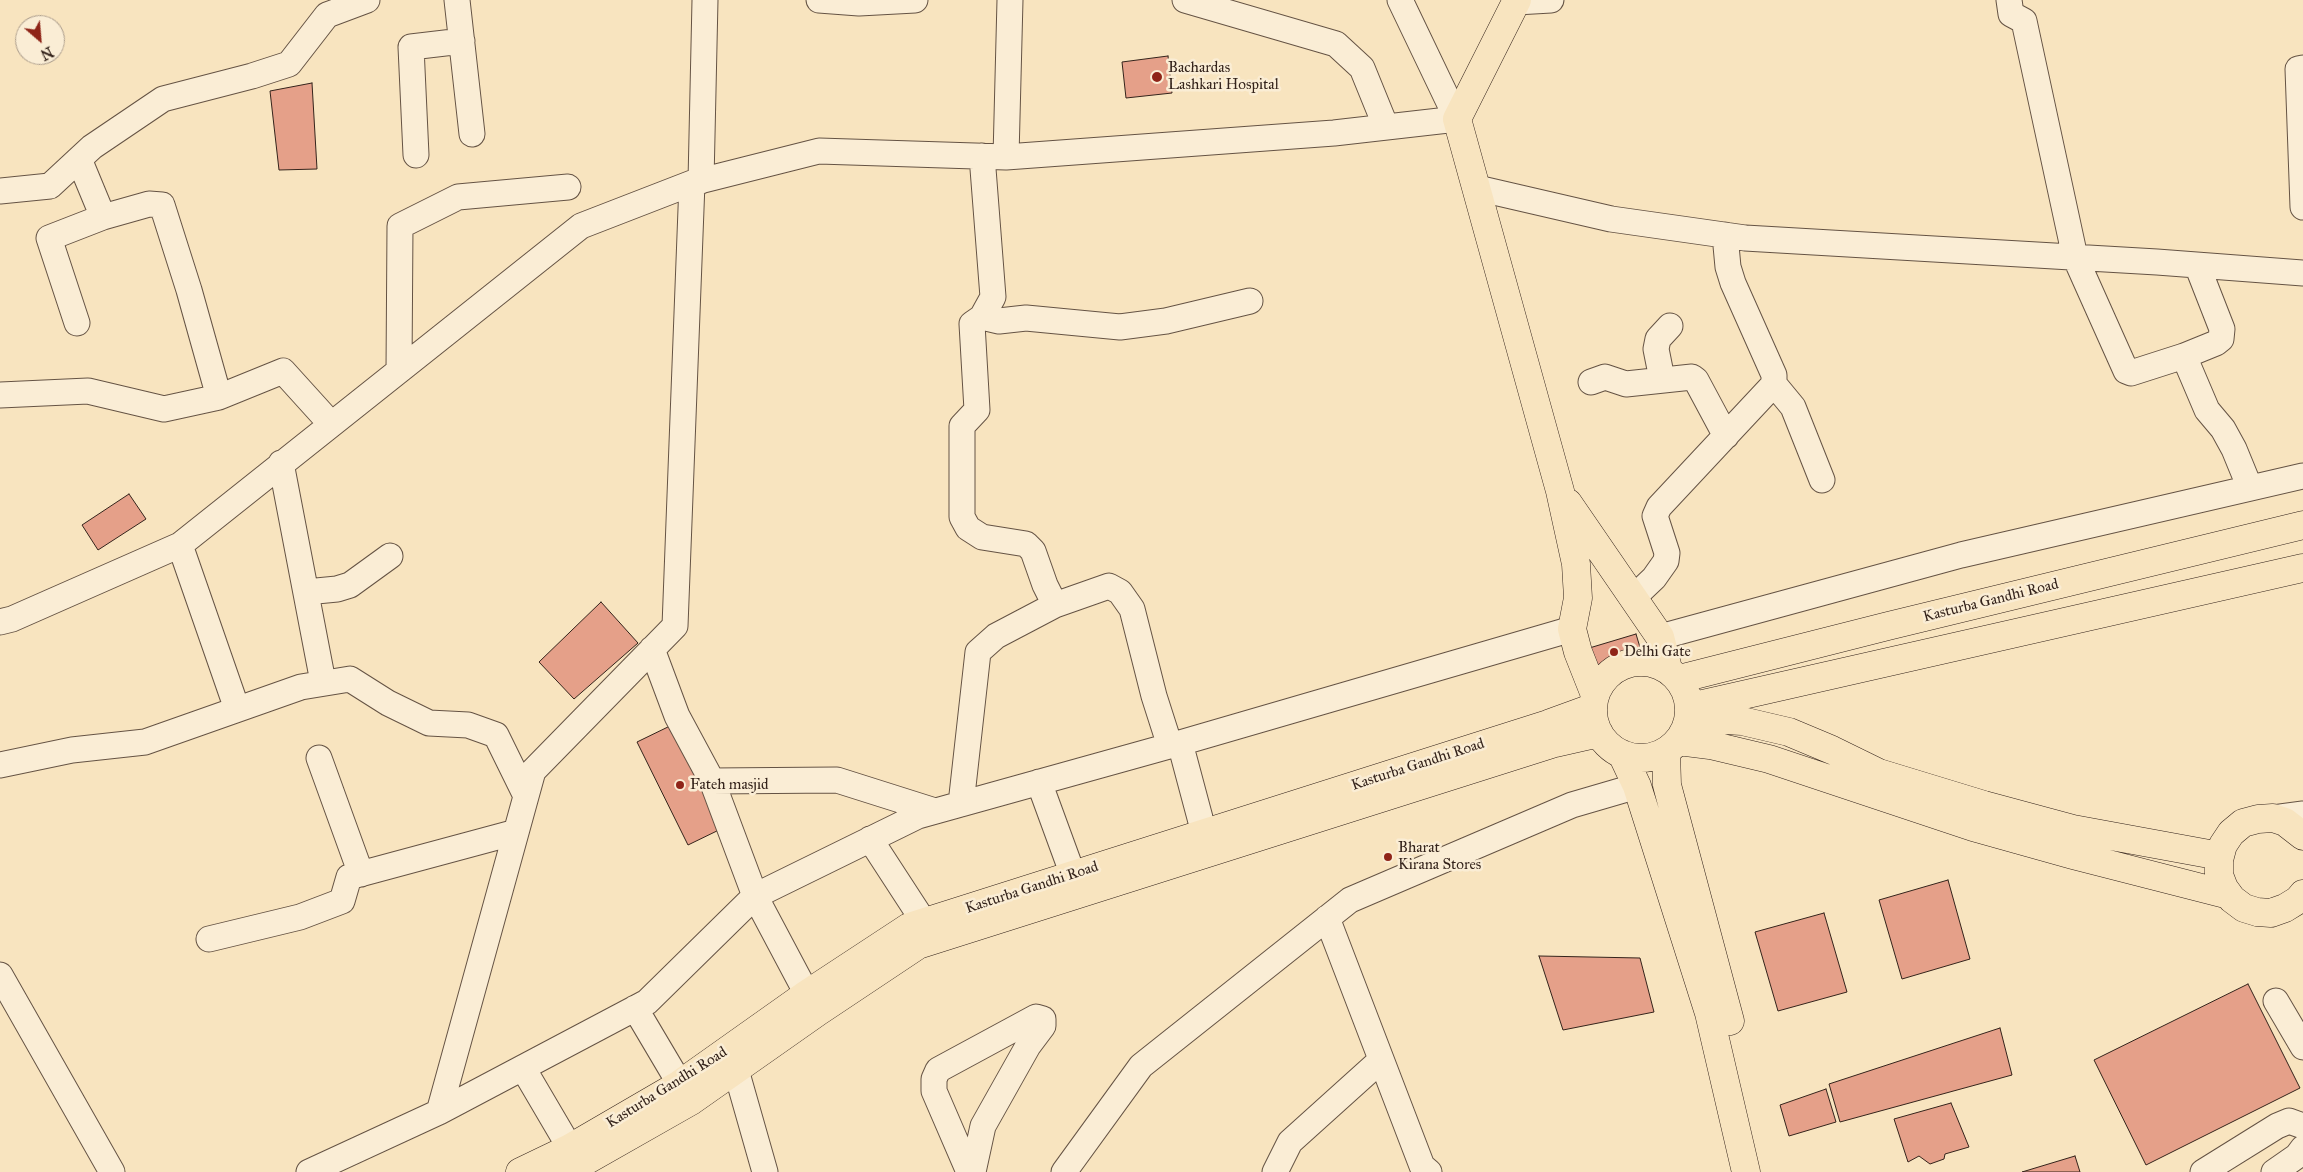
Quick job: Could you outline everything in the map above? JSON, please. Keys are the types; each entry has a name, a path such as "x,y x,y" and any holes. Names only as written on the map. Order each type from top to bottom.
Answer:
{"main road":[{"path":"1516,1 1457,119 1560,491 1576,564 1578,598 1572,629 1595,712 1608,746 1622,754 1636,758 1651,757 1681,729 2303,568"},
{"path":"1560,491 1660,637 1674,674 1685,689 1681,729 1667,784 1727,1009 1765,1172"},
{"name":"Kasturba Gandhi Road","path":"1674,674 1888,626 2303,525"},
{"path":"1595,712 1602,682 1612,671 1625,664 1648,662 1674,674"},
{"name":"Kasturba Gandhi Road","path":"568,1160 807,994 909,927 1595,712"},
{"name":"Kasturba Gandhi Road","path":"520,1172 568,1160 690,1101 918,945 1554,743 1595,712"},
{"path":"1681,729 1742,721 1789,732 1879,773 1975,803 2073,829 2220,856"},
{"path":"1681,729 1710,745 1769,759 1973,827 2229,895"},
{"path":"1622,754 1637,786 1710,1013 1746,1172"},
{"path":"2303,836 2285,822 2273,818 2258,819 2243,824 2231,833 2223,845 2220,856 2219,875 2229,895 2244,908 2257,912 2271,912 2286,908 2303,894"},
{"path":"2271,912 2303,921"}],"street":[{"path":"0,191 50,186 92,146 163,99 252,76 289,64 327,16 367,0"},
{"path":"457,0 472,134"},
{"path":"439,1112 533,771 675,626 704,0"},
{"path":"819,0 860,3 915,0"},
{"path":"1010,0 994,157 993,297 982,317 972,324 978,410 962,426 962,517 968,528 982,537 1026,544 1033,551 1055,605"},
{"path":"1185,0 1336,44 1362,68 1386,127"},
{"path":"0,622 12,619 180,545 581,226 696,182 819,151 994,157 1386,127 1457,119 1400,0"},
{"path":"1516,1 1551,0"},
{"path":"2009,0 2011,14 2024,21 2075,257 2126,371 2131,373 2184,356 2216,343 2222,334 2197,265"},
{"path":"416,155 410,47 462,41"},
{"path":"2303,68 2298,69 2303,207"},
{"path":"79,159 103,217"},
{"path":"399,370 400,226 458,197 568,187"},
{"path":"1477,188 1611,219 1725,235 2197,265 2303,274"},
{"path":"77,323 49,238 103,217 149,204 162,205 189,290 219,397"},
{"path":"1725,235 1728,266 1733,283 1774,375 1774,384 1793,407 1822,480"},
{"path":"982,317 999,321 1026,318 1120,326 1166,321 1250,301"},
{"path":"1662,379 1656,349 1658,339 1670,326"},
{"path":"2184,356 2206,410 2223,429 2234,448 2250,488"},
{"path":"0,395 88,391 164,409 219,397 283,371 330,424"},
{"path":"1591,382 1605,377 1626,384 1692,377 1696,380 1726,436"},
{"path":"1633,598 1654,578 1666,561 1667,554 1655,516 1659,507 1774,384"},
{"path":"281,463 323,682"},
{"path":"1660,637 1961,555 2303,476"},
{"path":"180,545 237,709"},
{"path":"306,592 337,590 350,585 390,556"},
{"path":"961,804 978,652 996,636 1055,605 1109,586 1120,592 1132,610 1154,696 1175,744 1204,833"},
{"path":"309,1172 439,1112 647,1002 755,896 918,816 1572,629"},
{"path":"652,649 677,716 712,781 755,896 807,994"},
{"path":"0,765 72,750 145,742 301,687 350,679 388,703 429,723 468,725 496,735 526,796"},
{"path":"319,758 361,874"},
{"path":"712,781 838,780 935,811"},
{"path":"1039,782 1072,875"},
{"path":"1064,1172 1141,1066 1350,900 1572,805 1637,786"},
{"path":"2273,818 2303,814"},
{"path":"209,939 300,916 342,901 349,877 516,832"},
{"path":"870,839 924,922"},
{"path":"1327,918 1422,1166 1428,1172"},
{"path":"1,977 112,1172"},
{"path":"2276,1001 2303,1047"},
{"path":"636,1008 680,1084"},
{"path":"969,1172 934,1091 934,1079 938,1070 1036,1017 1043,1019 1043,1026 1028,1046 983,1126 973,1172"},
{"path":"1276,1172 1290,1142 1381,1060"},
{"path":"523,1068 568,1160"},
{"path":"736,1070 765,1172"},
{"path":"2203,1172 2277,1126 2289,1121 2303,1126"},
{"path":"2274,1172 2297,1156 2303,1148"}],"building":[{"path":"1168,56 1172,93 1126,98 1122,62"},
{"path":"312,83 317,169 279,170 270,91"},
{"path":"129,494 146,519 98,550 82,525"},
{"path":"601,602 638,643 574,699 539,662"},
{"name":"Delhi Gate","path":"1636,634 1642,654 1592,669 1586,649"},
{"name":"Fateh masjid","path":"672,725 723,828 688,845 637,742"},
{"path":"1948,880 1970,959 1902,979 1879,900"},
{"path":"1824,913 1847,992 1778,1011 1755,932"},
{"path":"1539,956 1640,958 1654,1012 1563,1030"},
{"path":"2248,984 2300,1088 2146,1165 2094,1060"},
{"path":"2000,1028 2012,1075 1840,1122 1829,1084"},
{"path":"1826,1089 1836,1122 1789,1136 1780,1105"},
{"path":"1951,1103 1969,1147 1945,1154 1944,1159 1930,1164 1919,1156 1908,1162 1894,1119"},
{"path":"2075,1156 2080,1172 2022,1172"}],"place":[{"name":"Bachardas Lashkari Hospital","path":"1157,77"},
{"name":"Delhi Gate","path":"1614,652"},
{"name":"Fateh masjid","path":"680,785"},
{"name":"Bharat Kirana Stores","path":"1388,857"}]}
